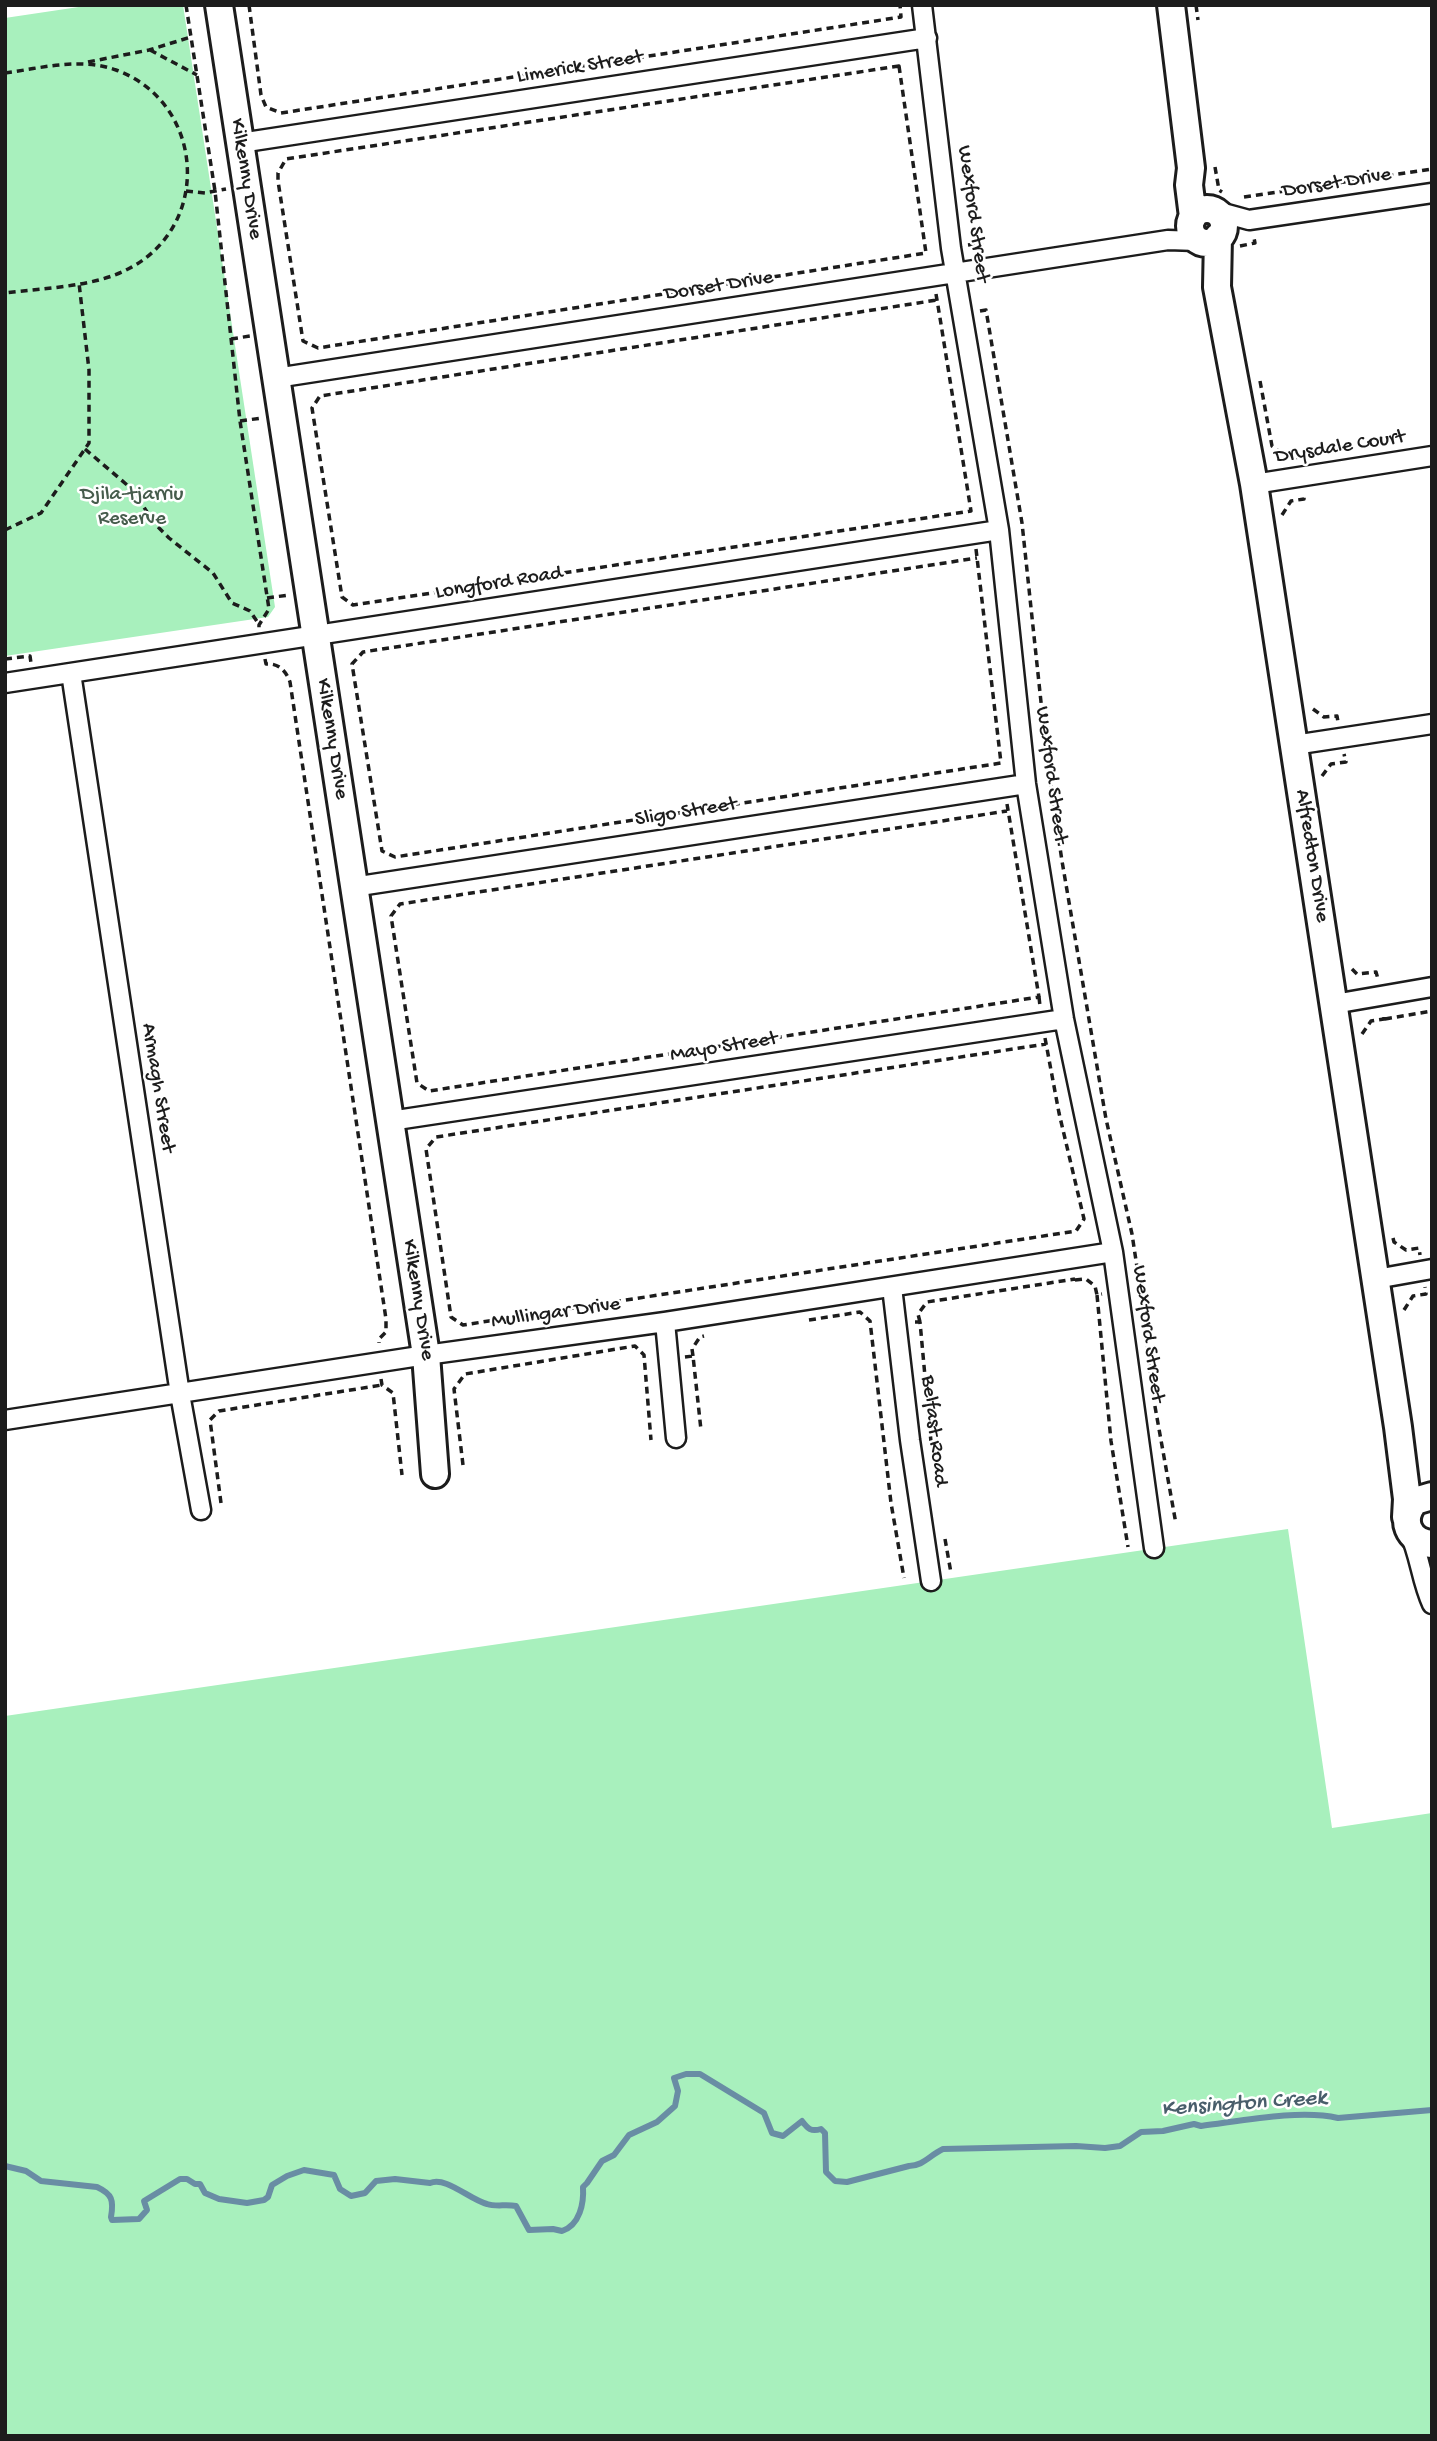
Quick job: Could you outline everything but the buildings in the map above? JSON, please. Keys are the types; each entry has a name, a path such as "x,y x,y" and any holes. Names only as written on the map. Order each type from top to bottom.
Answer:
{"street":[{"name":"Kilkenny Drive","path":"219,5 426,1355 435,1474"},
{"name":"Wexford Street","path":"922,5 955,274 999,530 1026,784 1064,1019 1113,1252 1154,1548"},
{"name":"Alfredton Drive","path":"1171,5 1203,168 1189,184 1211,226 1209,272 1217,287 1254,484 1376,1279 1407,1499 1416,1531"},
{"name":"Limerick Street","path":"240,143 927,38"},
{"name":"Dorset Drive","path":"276,378 1168,240 1211,226 1238,228 1249,220 1432,193"},
{"name":"Drysdale Court","path":"1254,484 1432,456"},
{"name":"Longford Road","path":"5,683 999,530"},
{"name":"Armagh Street","path":"71,673 180,1394 201,1510"},
{"path":"1294,746 1432,724"},
{"name":"Sligo Street","path":"353,887 1026,784"},
{"path":"1334,1004 1432,987"},
{"name":"Mayo Street","path":"390,1121 1064,1019"},
{"name":"Mullingar Drive","path":"5,1420 426,1355 666,1322 1113,1252"},
{"path":"1376,1279 1427,1270"},
{"name":"Belfast Road","path":"892,1287 910,1440 931,1581"},
{"path":"666,1322 676,1438"},
{"name":"Alfredton Drive","path":"1398,1427 1432,1494"},
{"path":"1432,1494 1415,1501 1415,1547 1423,1584 1432,1604"}],"path":[{"path":"186,5 215,191 240,421 269,609 258,625"},
{"path":"249,5 261,95 266,107 281,113 901,17 900,5"},
{"path":"1196,5 1199,33"},
{"path":"5,73 79,64 149,50 191,37"},
{"path":"149,50 197,75"},
{"path":"5,293 79,283 122,272 150,255 174,225 186,191 188,163 183,139 175,119 163,103 144,85 124,73 102,66 79,64"},
{"path":"899,66 926,253 318,348 303,341 278,181 278,173 286,159 899,66"},
{"path":"1203,168 1219,190 1211,226 1240,246 1255,243 1242,197 1432,169"},
{"path":"186,191 215,191"},
{"path":"5,530 41,513 89,443 89,370 79,283"},
{"path":"937,300 940,318 971,511 353,605 342,597 312,410 320,396 937,300"},
{"path":"940,318 986,310 1023,535 1048,768 1094,1051 1132,1234 1140,1287"},
{"path":"1258,375 1272,446 1284,455 1297,453 1301,476 1304,499 1291,501 1282,514 1284,527"},
{"path":"85,449 133,490 154,523 169,538 213,573 232,603 250,611 258,625 266,664 273,663 285,671 290,682 386,1319 386,1332 379,1339 382,1385"},
{"path":"977,558 1001,763 395,857 382,852 352,664 363,652 977,558"},
{"path":"1311,696 1313,710 1324,718 1337,716 1346,762 1331,765 1322,776"},
{"path":"1007,811 1038,997 429,1091 417,1083 391,916 400,904 1007,811"},
{"path":"1346,964 1357,974 1376,972 1384,1019"},
{"path":"1364,1046 1362,1033 1371,1021 1432,1011"},
{"path":"1046,1044 1084,1219 1076,1231 465,1325 452,1317 426,1149 436,1137 1046,1044"},
{"path":"1392,1228 1394,1242 1406,1250 1419,1248 1427,1270 1426,1294 1413,1296 1404,1309 1405,1322"},
{"path":"1097,1294 1111,1441 1128,1547"},
{"path":"799,1322 860,1312 870,1321 886,1467 904,1578"},
{"path":"693,1356 692,1349 700,1337 712,1335"},
{"path":"463,1465 454,1389 465,1374 635,1346 644,1355 651,1440"},
{"path":"221,1503 210,1420 219,1410 382,1385 393,1393 402,1475"}],"green space":[{"name":"Djila-tjarriu Reserve","path":"92,5 183,5 275,607 268,617 5,656 5,18"},
{"path":"1288,1529 1332,1828 1432,1813 1432,2436 5,2436 5,1716"}],"waterway":[{"name":"Kensington Creek","path":"5,2166 26,2171 41,2181 97,2187 111,2198 112,2220 139,2219 147,2210 144,2201 180,2179 200,2184 205,2193 219,2199 247,2203 264,2200 268,2197 272,2185 304,2170 334,2175 340,2189 351,2196 365,2193 376,2181 395,2179 443,2183 480,2202 516,2206 529,2230 562,2231 577,2219 582,2206 583,2187 602,2161 614,2155 629,2135 657,2122 675,2106 678,2091 674,2078 686,2074 700,2074 764,2113 772,2133 783,2136 802,2121 810,2129 821,2129 825,2133 826,2172 835,2181 847,2182 918,2164 943,2149 1076,2146 1105,2148 1120,2146 1141,2132 1163,2131 1194,2124 1201,2126 1288,2115 1338,2118 1432,2110"}]}
